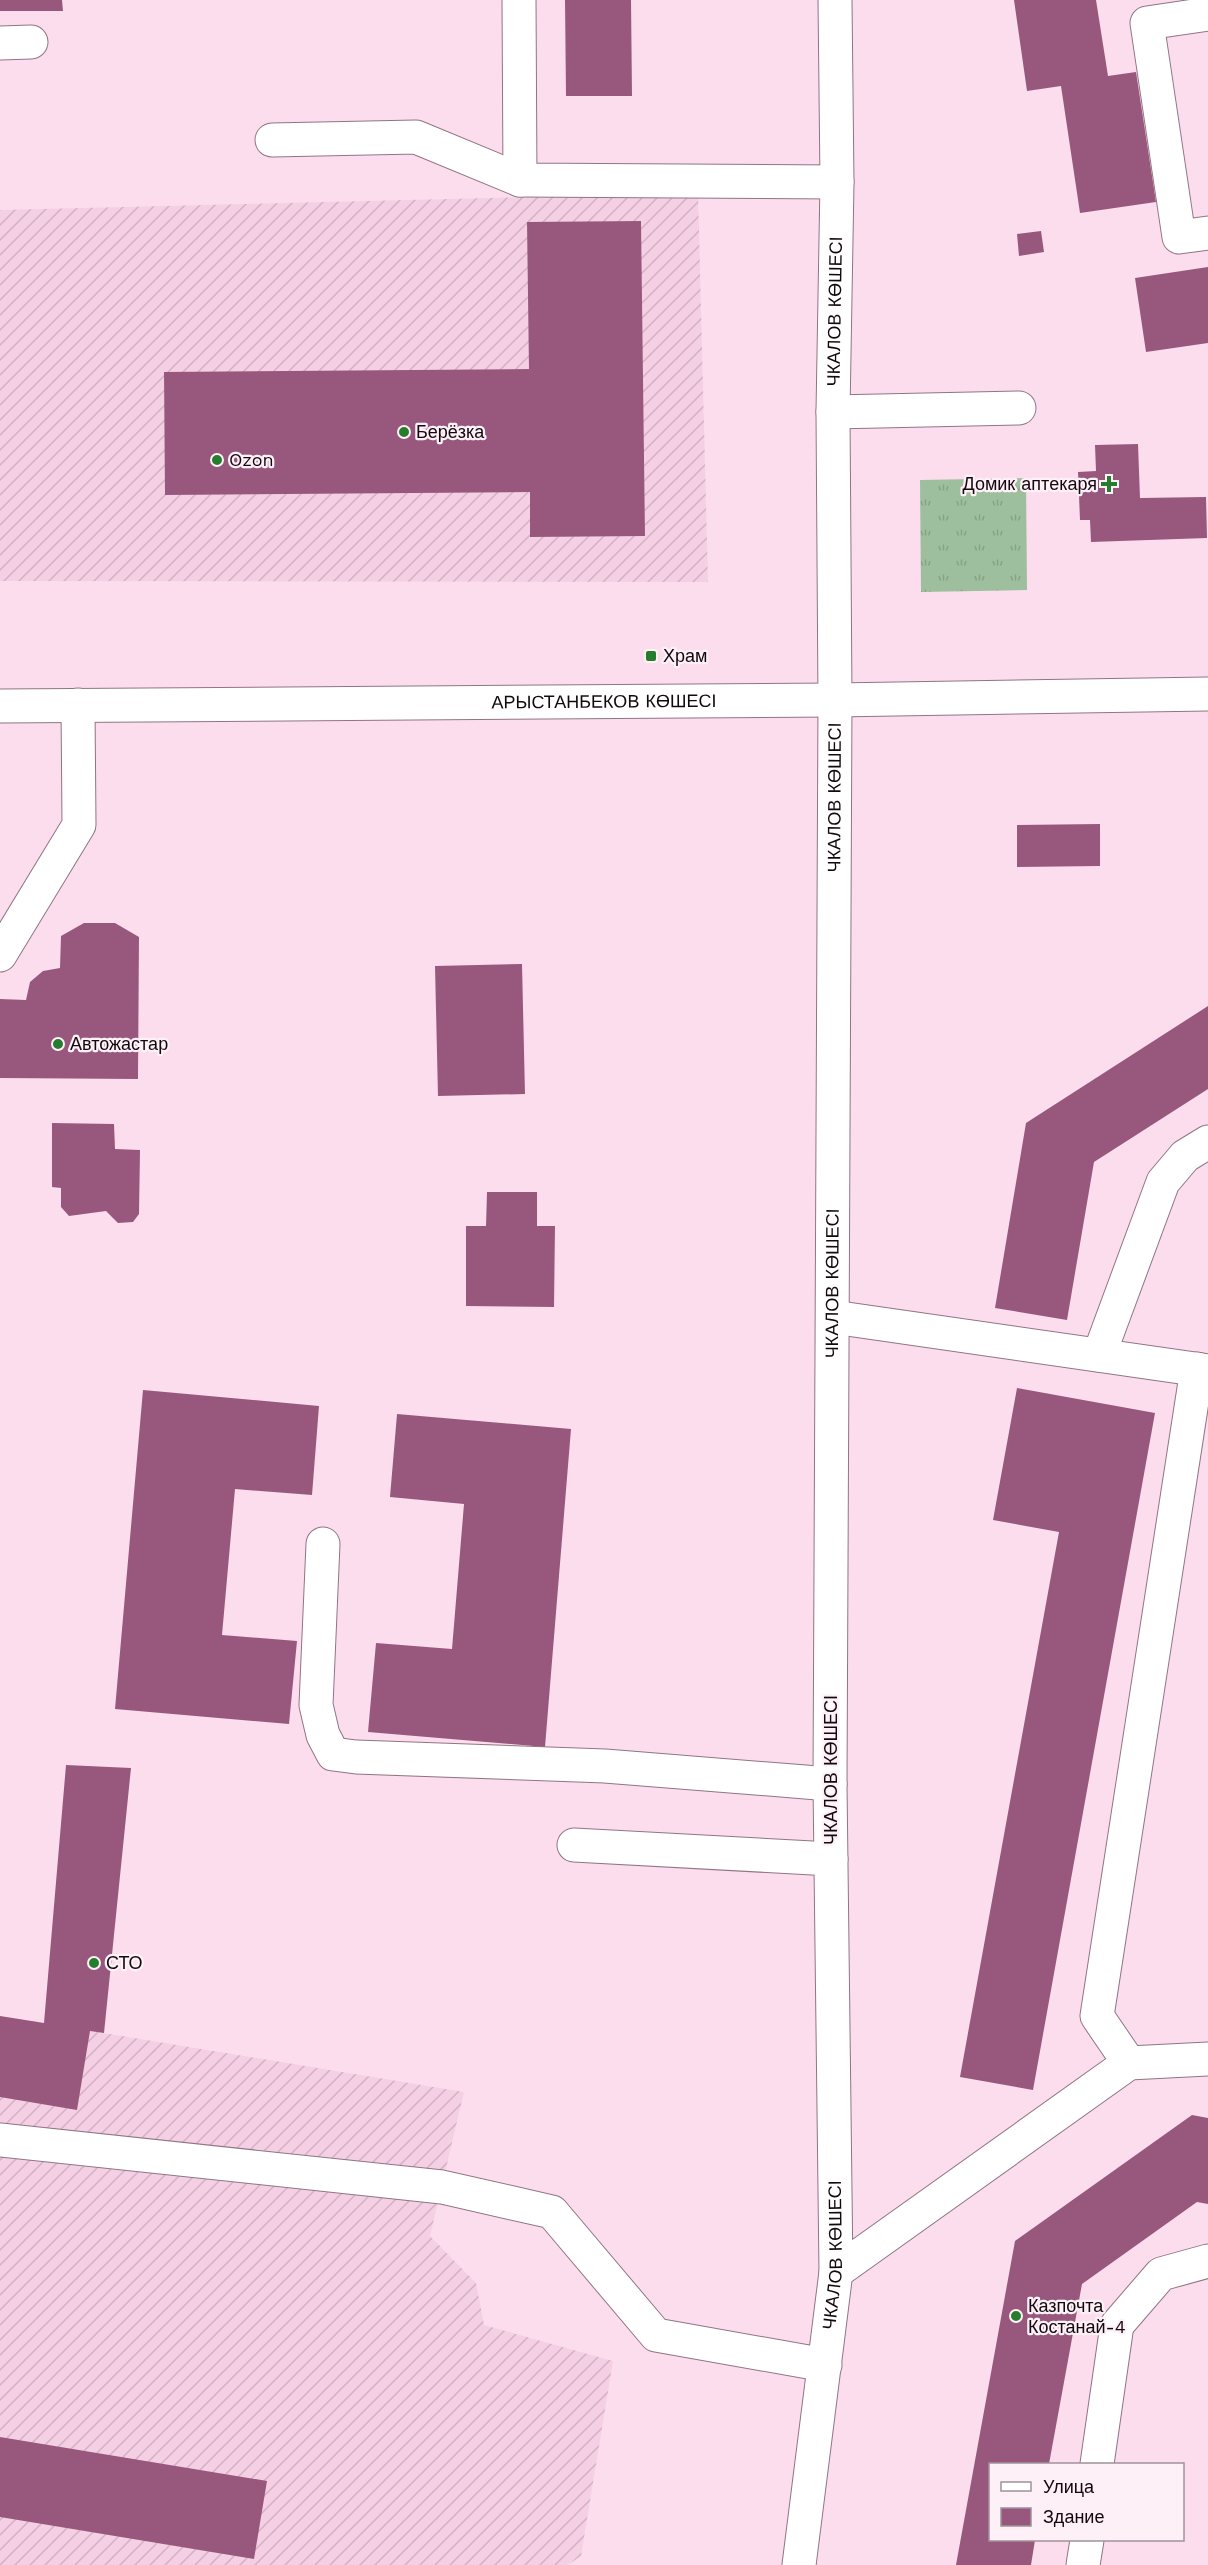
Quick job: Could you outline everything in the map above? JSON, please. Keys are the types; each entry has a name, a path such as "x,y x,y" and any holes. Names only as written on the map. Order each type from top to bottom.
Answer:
{"street":[{"path":"519,0 519,180"},
{"name":"ЧКАЛОВ КӨШЕСІ","path":"799,2565 836,2272 830,1784 835,700 832,412 837,182 835,0"},
{"path":"1208,14 1147,23 1179,237 1208,233"},
{"path":"272,140 416,137 519,180 837,182"},
{"path":"832,412 1018,408"},
{"name":"АРЫСТАНБЕКОВ КӨШЕСІ","path":"2,708 78,705 835,700 1208,694"},
{"path":"0,955 79,825 78,705"},
{"path":"1099,1355 1163,1182 1185,1156 1208,1142"},
{"path":"833,1317 1203,1370 1097,2016 1129,2062"},
{"path":"324,1544 316,1705 323,1736 333,1754 356,1758 605,1766 830,1784"},
{"path":"574,1845 831,1859"},
{"path":"836,2272 1129,2062 1208,2059"},
{"path":"0,2140 442,2187 552,2212 656,2335 825,2365"},
{"path":"1097,2463 1117,2325 1161,2274 1208,2261"},
{"path":"1083,2565 1087,2541"}],"shaded area":[{"path":"698,193 708,582 0,581 0,210"},
{"path":"0,2016 464,2092 430,2236 476,2283 484,2325 613,2361 581,2556 568,2565 0,2565"}],"green space":[{"path":"1026,478 1027,590 921,592 920,480"}],"building":[{"path":"0,0 62,0 63,11 0,11"},
{"path":"565,0 631,0 632,96 566,96"},
{"path":"1014,0 1096,0 1108,76 1136,72 1156,202 1080,213 1061,86 1027,91"},
{"name":"Берёзка","path":"641,221 645,536 530,537 530,492 165,495 164,372 529,369 527,222"},
{"path":"1041,231 1044,252 1019,256 1017,234"},
{"path":"1208,267 1208,343 1146,352 1135,278"},
{"name":"Домик аптекаря","path":"1138,444 1140,498 1206,497 1207,538 1091,542 1090,520 1080,520 1078,472 1096,471 1095,445"},
{"path":"1100,824 1100,866 1017,867 1017,825"},
{"path":"84,923 115,923 139,937 138,1079 0,1078 0,999 26,1000 30,982 43,971 60,968 61,936"},
{"path":"522,964 525,1094 438,1096 435,966"},
{"path":"1208,1006 1208,1089 1094,1162 1067,1320 995,1308 1026,1123"},
{"path":"52,1123 114,1124 115,1149 140,1150 139,1214 133,1222 118,1223 106,1211 69,1216 61,1207 61,1188 52,1187"},
{"path":"487,1192 537,1192 537,1226 555,1226 554,1307 466,1306 466,1226 486,1226"},
{"path":"1017,1388 1155,1413 1033,2090 960,2077 1059,1532 993,1520"},
{"path":"143,1390 319,1406 312,1495 235,1489 222,1635 297,1641 289,1724 115,1709"},
{"path":"397,1414 571,1429 545,1747 368,1732 376,1643 452,1649 464,1504 390,1497"},
{"path":"66,1765 131,1768 104,2033 90,2031 77,2110 0,2097 0,2016 44,2023"},
{"path":"1192,2115 1208,2118 1208,2204 1197,2202 1082,2284 1049,2463 989,2463 989,2541 1035,2541 1031,2565 956,2565 1015,2241"},
{"path":"0,2437 267,2481 254,2559 0,2517"}],"place":[{"name":"Берёзка","path":"404,432"},
{"name":"Ozon","path":"217,460"},
{"name":"Домик аптекаря","path":"1109,484"},
{"name":"Храм","path":"651,656"},
{"name":"Автожастар","path":"58,1044"},
{"name":"СТО","path":"94,1963"},
{"name":"Казпочта Костанай-4","path":"1016,2316"}]}
